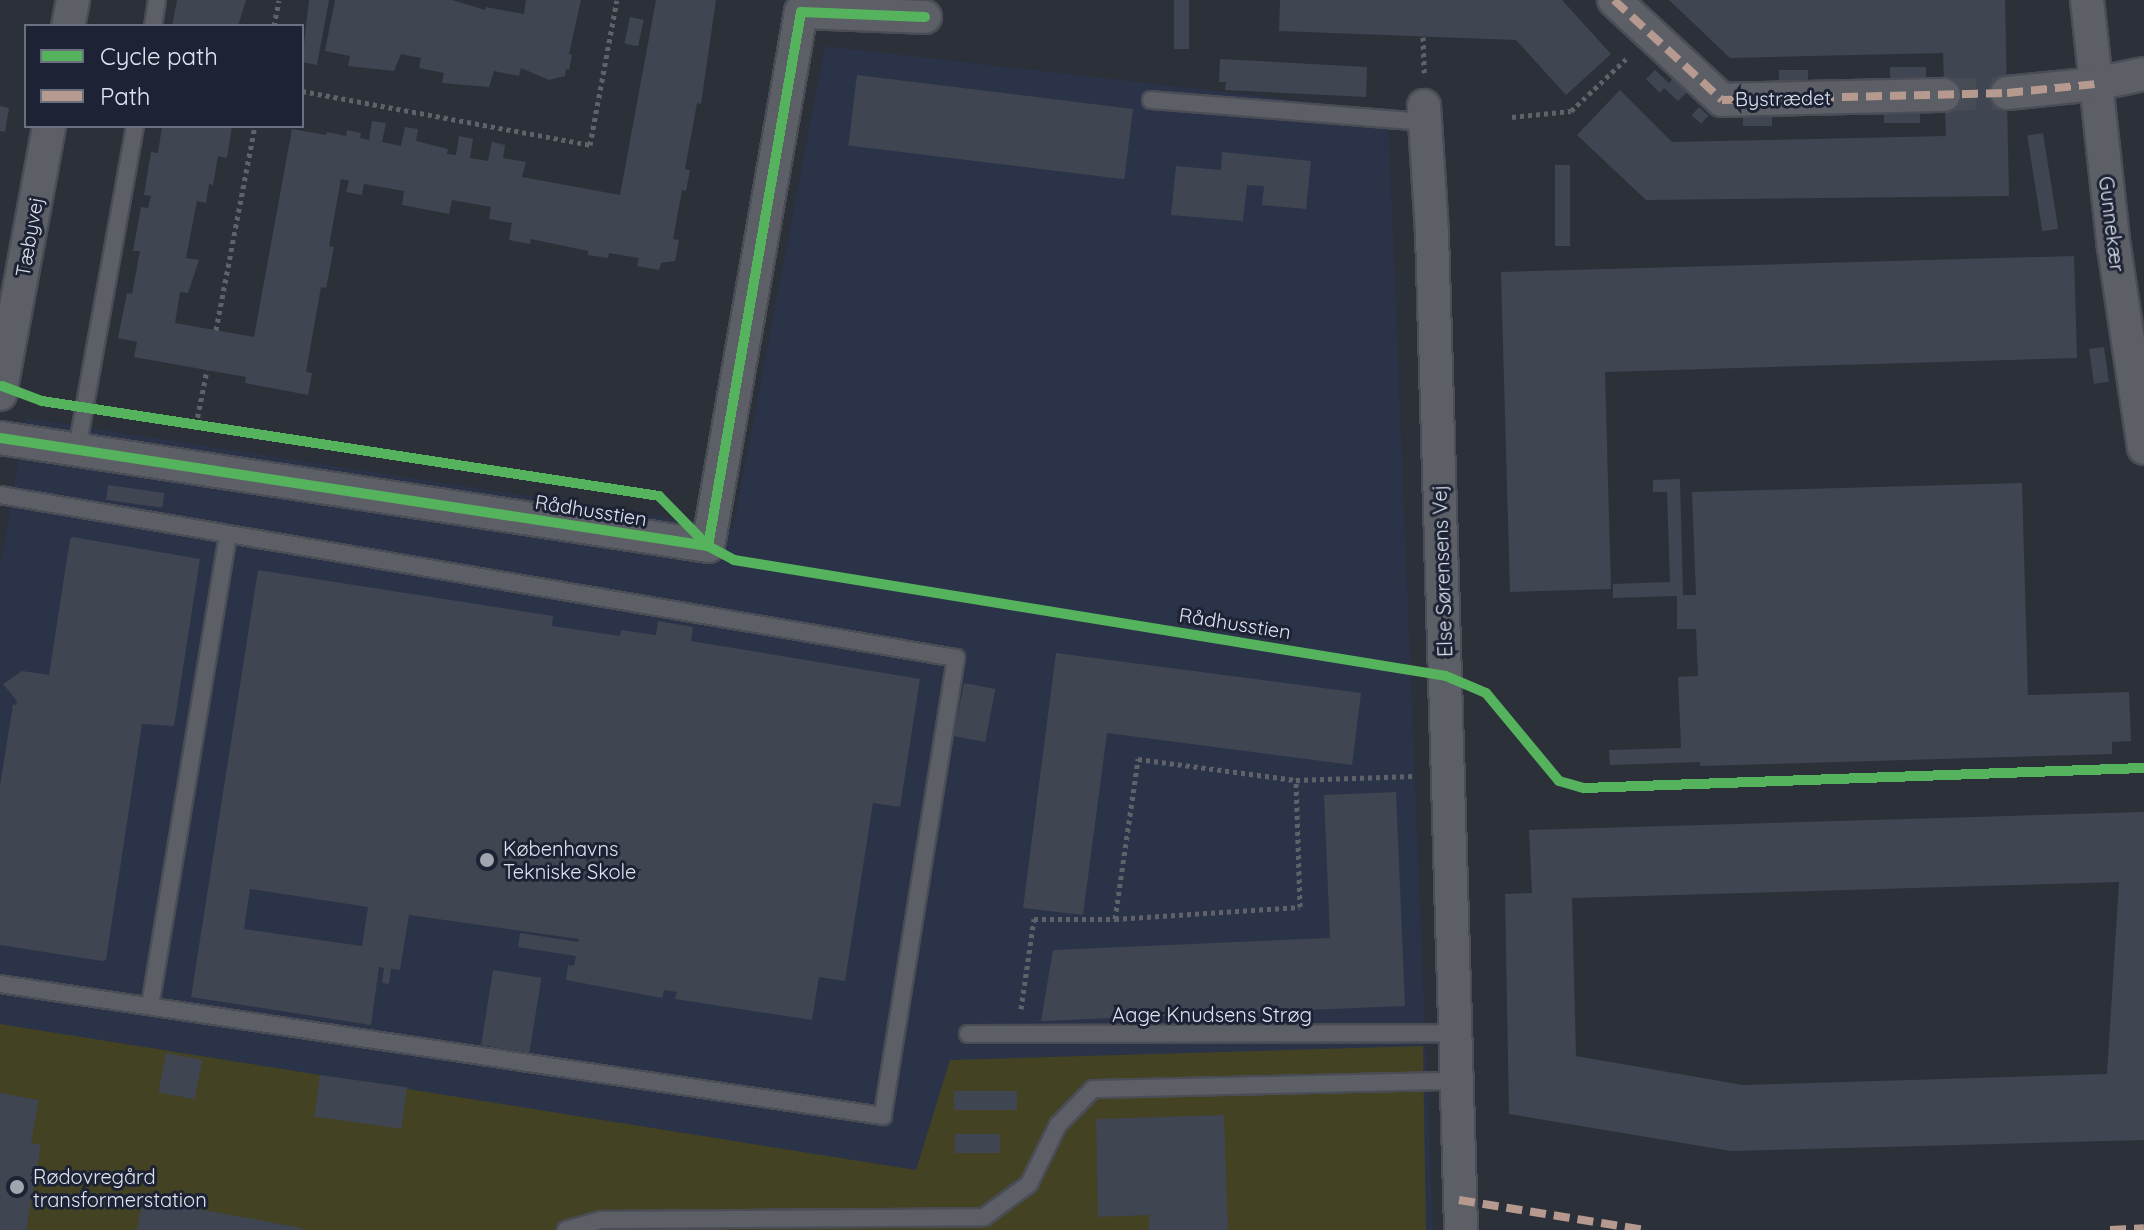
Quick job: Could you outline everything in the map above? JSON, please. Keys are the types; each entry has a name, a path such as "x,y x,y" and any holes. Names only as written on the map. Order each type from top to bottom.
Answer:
{"street":[{"path":"68,24 73,0"},
{"name":"Bystrædet","path":"1614,0 1722,100 1944,95"},
{"name":"Gunnekær","path":"2087,0 2095,84 2129,246 2144,448"},
{"name":"Rådhusstien","path":"0,438 708,546 801,12 925,17"},
{"path":"2007,93 2095,84 2144,74"},
{"name":"Else Sørensens Vej","path":"1425,114 1432,233 1461,1229"},
{"name":"Tæbyvej","path":"0,394 6,328 49,128"}],"lane":[{"path":"153,24 157,0"},
{"path":"1151,100 1425,114"},
{"path":"77,449 135,128"},
{"path":"0,495 956,658 883,1116 0,984"},
{"path":"150,1006 228,534"},
{"name":"Aage Knudsens Strøg","path":"968,1034 1455,1033"},
{"path":"566,1230 602,1220 984,1217 1029,1184 1058,1125 1093,1089 1457,1081"}],"path":[{"path":"274,24 279,0"},
{"path":"304,91 590,145 617,0"},
{"path":"1512,117 1571,111 1652,34"},
{"path":"216,330 255,128"},
{"path":"196,425 207,370"},
{"path":"182,423 212,427"},
{"path":"1115,919 1138,759 1296,779 1446,775"},
{"path":"1017,1034 1034,919 1115,919 1300,907 1296,779"}],"shaded area":[{"path":"825,46 1388,111 1433,1230 0,1230 0,566 26,418 733,528"},
{"path":"0,1024 916,1170 950,1060 1423,1046 1426,1230 0,1230"}],"building":[{"path":"177,0 246,0 239,24 172,24"},
{"path":"309,0 329,0 317,65 304,62"},
{"path":"335,0 452,0 485,10 486,7 524,14 526,0 581,0 569,54 572,55 569,70 566,69 565,76 549,80 521,68 519,76 494,71 489,87 442,83 444,73 419,68 421,58 401,54 394,71 348,66 350,56 325,51"},
{"path":"656,0 716,0 701,104 697,103 685,169 690,170 686,191 682,190 673,239 679,240 675,261 661,263 659,270 637,266 639,258 609,253 608,258 531,239 530,244 509,240 512,223 489,219 491,207 452,200 449,214 402,205 404,191 364,184 362,195 346,192 349,181 341,179 329,246 334,247 326,288 321,287 306,372 312,373 308,395 245,383 246,377 134,357 137,342 118,338 127,293 132,294 140,251 133,251 141,207 148,208 151,196 144,195 151,152 158,153 162,128 232,128 227,158 218,156 206,203 197,201 186,258 199,260 188,293 180,292 175,323 254,337 292,129 346,136 347,130 361,133 360,138 369,140 372,121 386,123 382,142 401,146 405,127 418,129 416,141 448,149 447,154 456,155 459,136 473,139 470,158 488,161 492,142 505,145 503,158 526,162 522,177 620,195"},
{"path":"1174,0 1189,0 1189,49 1174,49"},
{"path":"1280,0 1562,0 1611,54 1566,95 1516,40 1279,31"},
{"path":"1669,0 2005,0 2009,196 1646,200 1577,135 1620,90 1672,142 1946,136 1943,53 1730,58"},
{"path":"630,17 644,20 638,46 624,43"},
{"path":"1220,59 1367,67 1366,97 1225,90 1226,82 1219,82"},
{"path":"1890,67 1926,67 1926,81 1890,81"},
{"path":"1655,70 1669,83 1673,78 1687,92 1678,101 1664,88 1660,93 1646,79"},
{"path":"1779,70 1808,70 1808,84 1779,84"},
{"path":"857,75 1133,109 1124,179 848,145"},
{"path":"0,106 9,108 5,132 0,131"},
{"path":"1699,107 1709,116 1701,124 1692,115"},
{"path":"1884,109 1920,109 1920,123 1884,123"},
{"path":"1743,112 1772,112 1772,126 1743,126"},
{"path":"2043,133 2058,229 2042,231 2027,136"},
{"path":"1222,152 1311,161 1306,209 1262,205 1264,186 1247,185 1243,221 1171,215 1176,166 1221,170"},
{"path":"1555,165 1570,165 1570,246 1555,246"},
{"path":"2074,256 2077,358 1605,372 1611,589 1510,592 1501,272"},
{"path":"2104,347 2109,382 2094,384 2089,349"},
{"path":"1680,479 1683,595 1696,595 1692,492 2022,483 2028,695 2129,692 2131,741 2112,742 2112,754 1700,766 1700,762 1610,765 1609,750 1681,748 1678,677 1698,676 1696,629 1677,629 1677,596 1613,598 1613,584 1670,582 1667,492 1653,492 1653,480"},
{"path":"108,485 164,493 162,508 106,500"},
{"path":"73,537 200,559 174,726 142,724 106,960 102,961 0,945 0,786 13,704 16,705 17,701 3,684 22,671 49,675 70,539"},
{"path":"258,570 553,616 552,626 620,636 621,630 656,635 658,621 693,627 691,641 920,679 900,807 873,803 845,981 819,977 812,1020 675,999 677,992 664,990 662,998 566,980 568,965 574,966 576,956 518,947 520,933 579,942 579,939 409,915 400,970 391,969 389,984 382,983 384,968 379,967 371,1025 191,997","holes":["250,889 368,907 362,946 244,929"]},
{"path":"1056,653 1361,693 1352,765 1107,733 1083,915 1023,908"},
{"path":"964,683 995,689 985,742 954,736"},
{"path":"1396,792 1405,1006 1041,1021 1053,950 1330,938 1324,795"},
{"path":"2144,812 2144,1140 1731,1151 1509,1114 1505,894 1532,893 1529,830","holes":["2119,882 2107,1074 1743,1085 1576,1056 1572,898"]},
{"path":"493,970 541,978 530,1053 481,1045"},
{"path":"166,1053 202,1060 195,1099 158,1092"},
{"path":"320,1075 407,1087 401,1129 314,1117"},
{"path":"954,1091 1017,1091 1017,1110 954,1110"},
{"name":"Rødovregård transformerstation","path":"0,1093 39,1100 31,1143 41,1145 26,1230 0,1230"},
{"path":"1224,1115 1228,1230 1149,1230 1149,1215 1098,1217 1096,1119"},
{"path":"955,1134 1000,1134 1000,1153 955,1153"},
{"path":"143,1199 302,1228 302,1230 137,1230"}],"tunnel":[{"path":"1944,95 2007,93"}],"marked path":[{"path":"1614,0 1722,100 2007,93 2095,84"},
{"path":"1459,1200 1645,1230"},
{"path":"2110,1230 2144,1228"}],"cycle path":[{"path":"0,438 708,546 801,12 925,17"},
{"path":"2,386 42,401 659,496 708,546 734,560 1446,676 1486,693 1559,781 1584,788 2144,768"}],"place":[{"name":"Københavns Tekniske Skole","path":"487,860"},
{"name":"Rødovregård transformerstation","path":"17,1187"}]}
